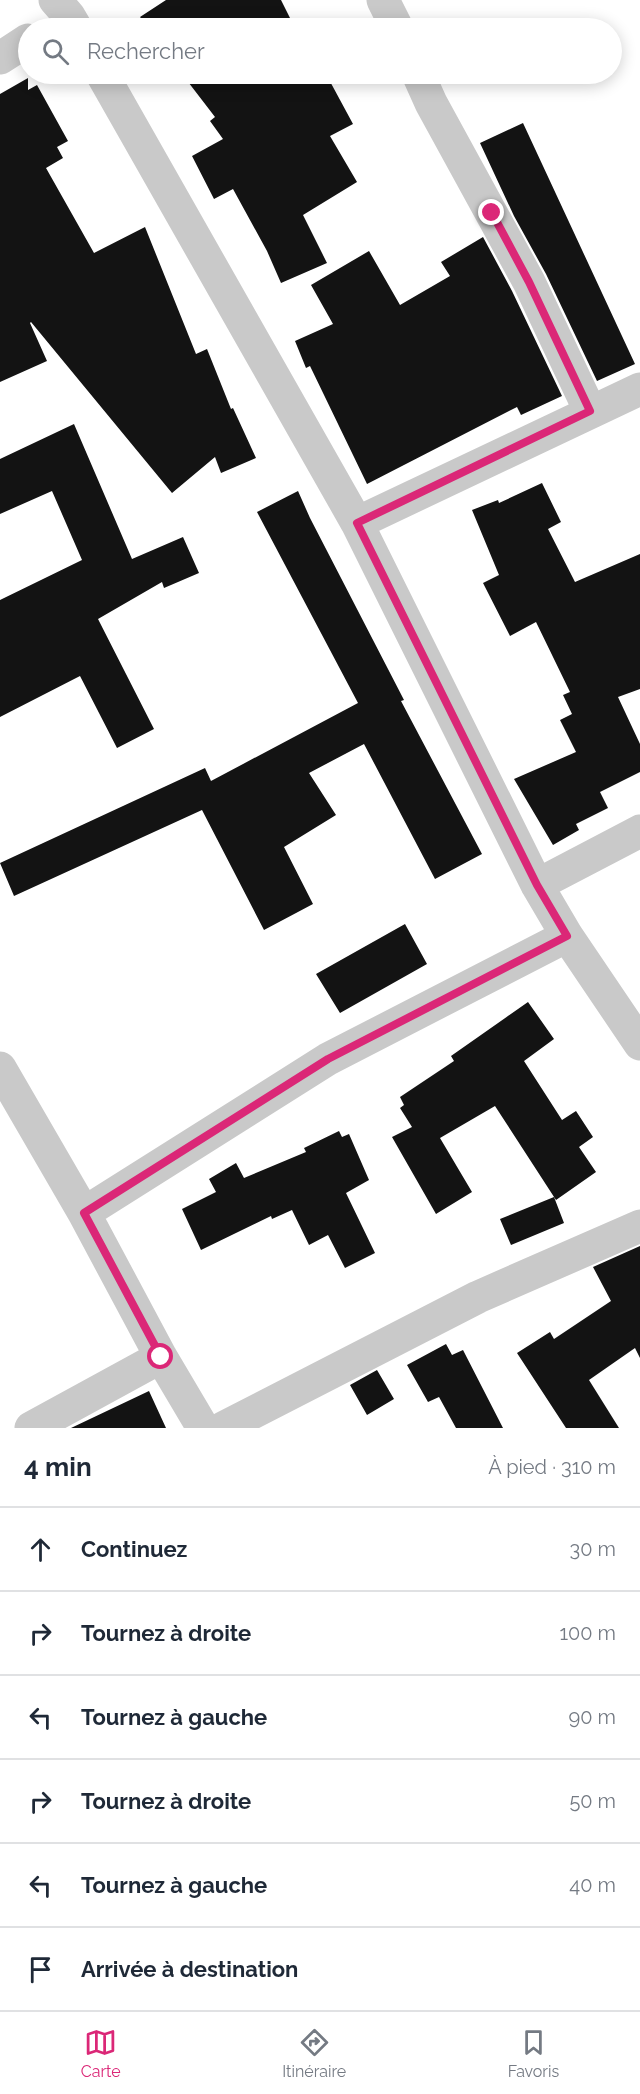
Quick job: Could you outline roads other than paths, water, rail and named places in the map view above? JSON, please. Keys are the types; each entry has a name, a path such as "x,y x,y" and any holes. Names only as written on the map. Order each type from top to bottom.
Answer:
{"street":[{"path":"383,0 392,18"},
{"path":"0,58 18,46"},
{"path":"108,84 357,523 537,885 567,936 640,1044"},
{"path":"422,84 529,282 590,411"},
{"path":"357,523 640,389"},
{"path":"537,885 640,831"},
{"path":"84,1213 328,1059 567,936"},
{"path":"3,1080 84,1213 161,1357 203,1428"},
{"path":"223,1428 478,1297 640,1226"},
{"path":"31,1428 161,1357"}]}
